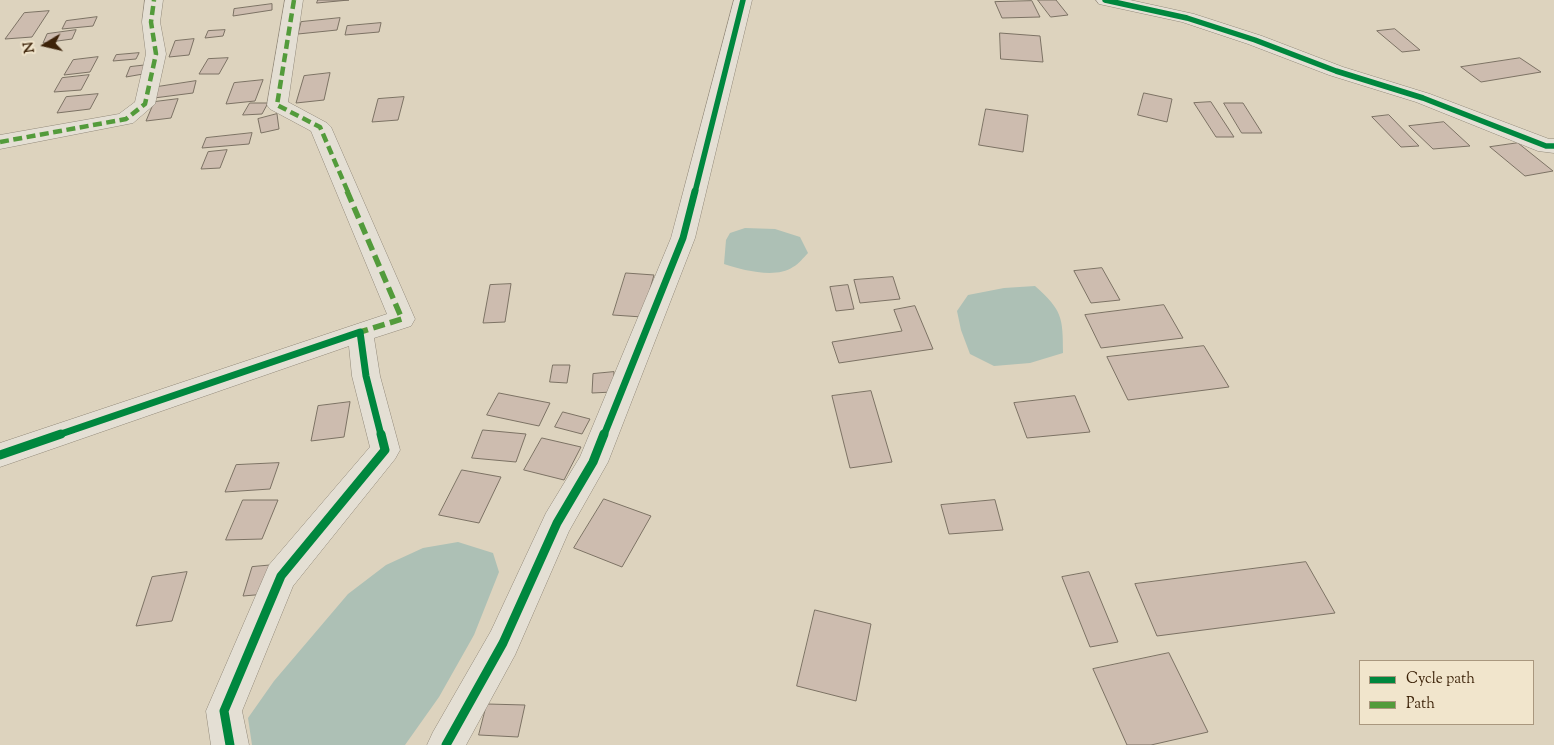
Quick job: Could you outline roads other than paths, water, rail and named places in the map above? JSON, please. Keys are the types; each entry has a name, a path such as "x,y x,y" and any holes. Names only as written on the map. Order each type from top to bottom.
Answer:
{"street":[{"path":"0,142 126,119 145,104 156,54 151,22 154,0"},
{"path":"0,455 402,319 320,127 277,105 294,0"},
{"path":"446,745 503,643 557,523 593,462 683,238 743,0"},
{"path":"1105,0 1187,18 1255,40 1336,71 1423,98 1546,146 1554,146"},
{"path":"230,745 224,711 281,576 385,450 366,376 360,332"}]}
